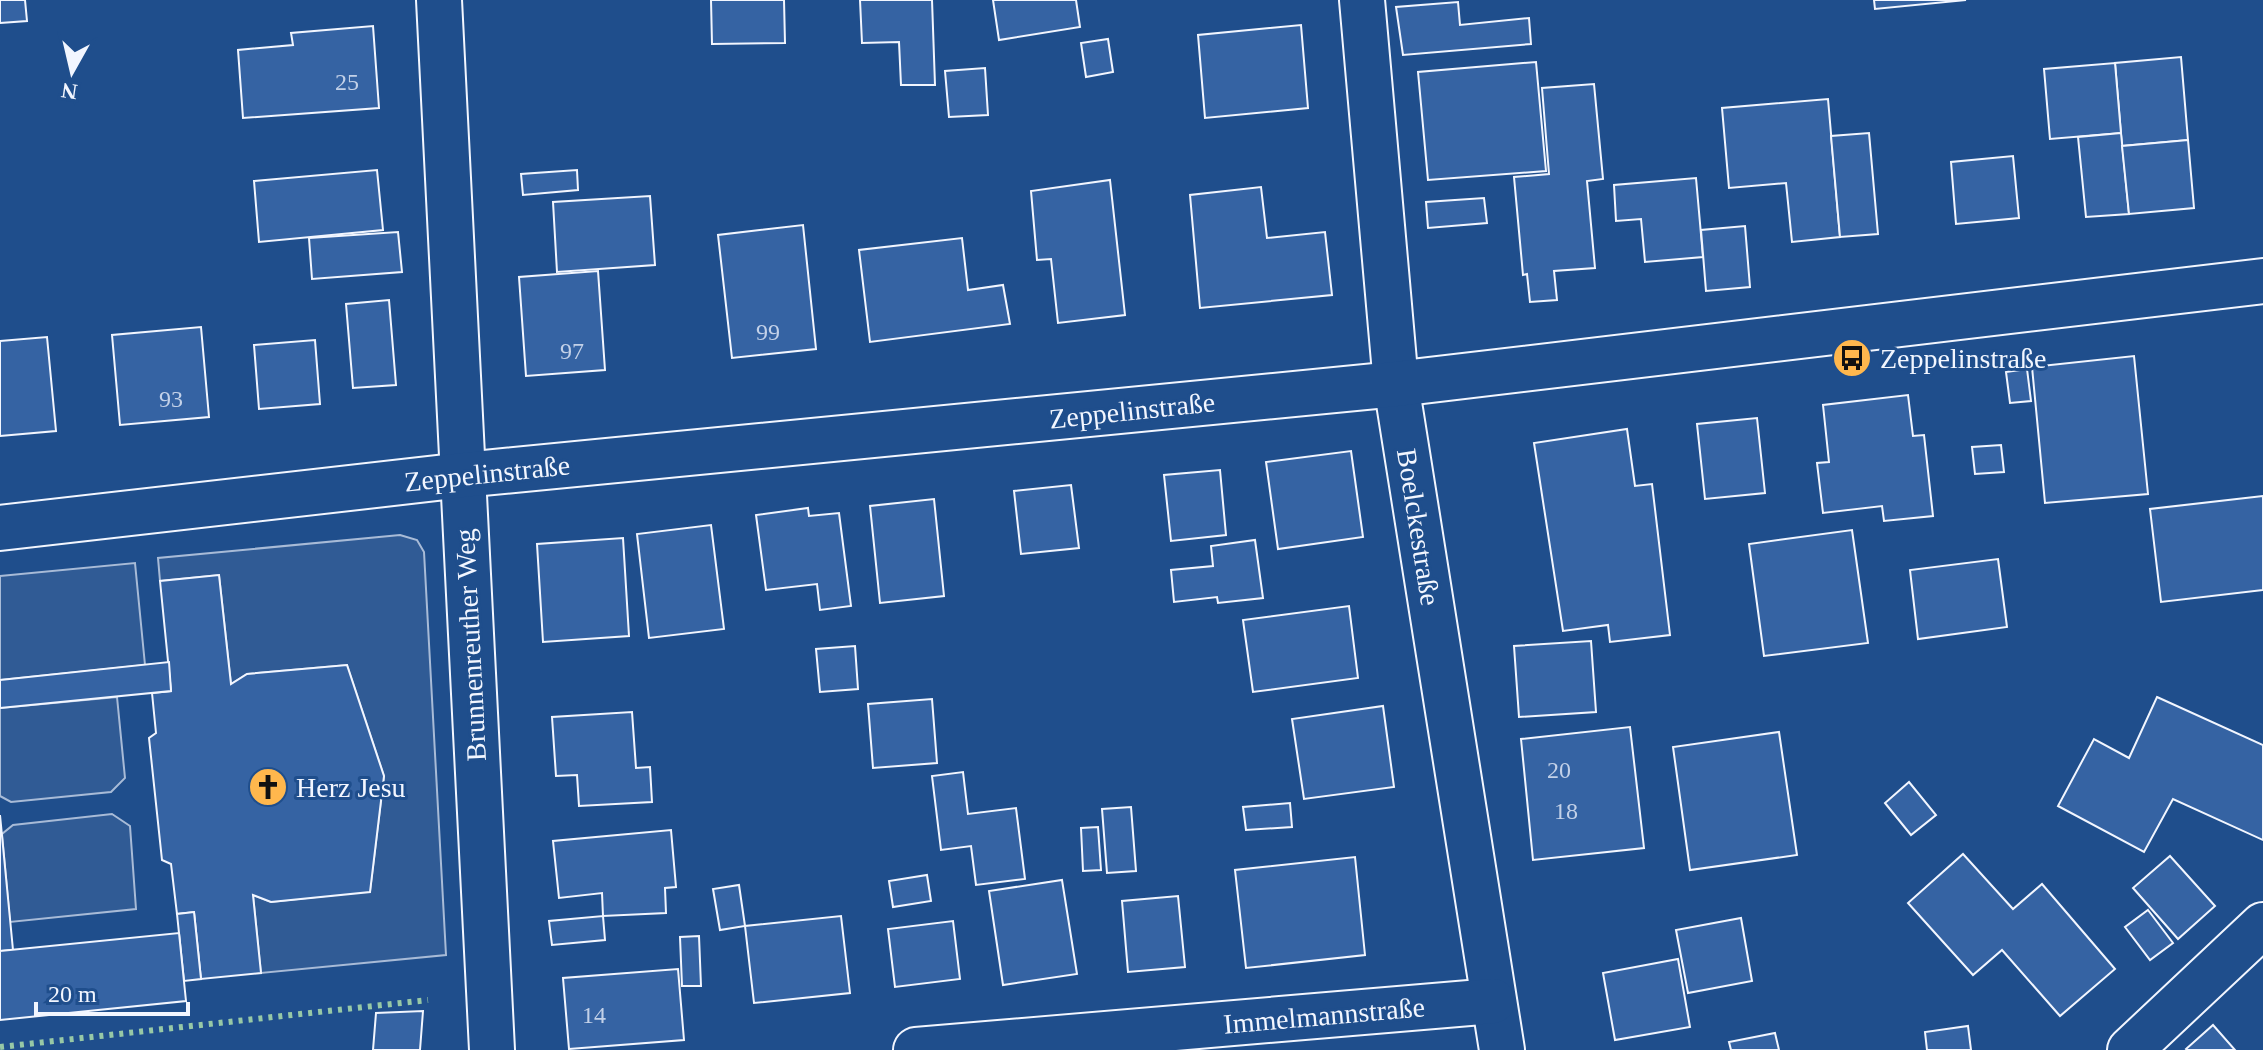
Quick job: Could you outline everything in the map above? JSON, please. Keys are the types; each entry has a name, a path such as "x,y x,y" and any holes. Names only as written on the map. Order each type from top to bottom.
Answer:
{"street":[{"name":"Brunnenreuther Weg","path":"439,0 492,1050"},
{"name":"Boelckestraße","path":"1362,0 1396,384 1502,1050"},
{"name":"Zeppelinstraße","path":"0,528 463,475 1396,384 2263,281"},
{"path":"2130,1050 2263,925"},
{"name":"Immelmannstraße","path":"916,1050 1493,1001"}],"shaded area":[{"path":"400,535 417,540 424,552 446,955 261,973 253,895 271,902 370,891 384,776 347,665 247,674 231,684 219,575 160,581 158,558"},
{"path":"135,563 145,665 0,680 0,576"},
{"path":"117,697 125,778 111,792 11,802 0,796 0,708"},
{"path":"112,814 130,826 136,909 10,922 2,834 13,825"}],"building":[{"path":"0,0 25,0 27,21 0,23"},
{"path":"711,0 784,0 785,43 712,44"},
{"path":"860,0 932,0 935,85 901,85 899,42 862,43"},
{"path":"993,0 1076,0 1080,27 999,40"},
{"path":"1874,0 1966,0 1875,9"},
{"path":"1458,2 1460,25 1529,18 1531,44 1403,55 1396,7"},
{"path":"1301,25 1308,108 1205,118 1198,35"},
{"path":"373,26 379,108 243,118 238,50 293,45 291,33"},
{"path":"1108,39 1113,72 1086,77 1081,43"},
{"path":"2181,57 2188,140 2122,146 2115,63"},
{"path":"1536,62 1546,171 1428,180 1418,72"},
{"path":"2115,63 2121,133 2050,139 2044,69"},
{"path":"985,68 988,115 949,117 945,71"},
{"path":"1594,84 1603,179 1587,181 1595,268 1554,271 1557,300 1530,302 1527,274 1523,275 1514,177 1549,174 1542,88"},
{"path":"1828,99 1840,237 1792,242 1786,183 1729,188 1722,108"},
{"path":"1869,133 1878,234 1840,237 1831,136"},
{"path":"2121,133 2129,214 2086,217 2078,137"},
{"path":"2188,140 2194,208 2129,214 2122,146"},
{"path":"2013,156 2019,218 1956,224 1951,162"},
{"path":"377,170 383,230 259,242 254,181"},
{"path":"577,170 578,190 523,195 521,174"},
{"path":"1696,178 1703,257 1645,262 1641,219 1616,221 1614,185"},
{"path":"1110,180 1125,315 1058,323 1051,259 1037,260 1031,191"},
{"path":"1261,187 1267,238 1325,232 1332,295 1200,308 1190,195"},
{"path":"650,196 655,265 557,272 553,202"},
{"path":"1484,198 1487,223 1428,228 1426,202"},
{"path":"803,225 816,349 732,358 718,235"},
{"path":"1745,226 1750,287 1706,291 1701,230"},
{"path":"398,232 402,272 312,279 309,238"},
{"path":"962,238 968,290 1003,285 1010,324 870,342 859,250"},
{"path":"598,271 605,370 526,376 519,277"},
{"path":"389,300 396,385 353,388 346,304"},
{"path":"201,327 209,417 120,425 112,335"},
{"path":"47,337 56,431 0,436 0,341"},
{"path":"315,340 320,404 259,409 254,345"},
{"path":"2134,356 2148,494 2045,503 2032,367"},
{"path":"2027,369 2031,401 2010,403 2006,372"},
{"path":"1908,395 1913,436 1924,435 1933,516 1884,521 1882,506 1823,513 1817,463 1829,462 1823,405"},
{"path":"1757,418 1765,493 1705,499 1697,424"},
{"path":"1627,429 1635,486 1652,484 1670,635 1610,642 1608,625 1563,631 1534,443"},
{"path":"2001,445 2004,472 1975,474 1972,447"},
{"path":"1351,451 1363,537 1278,549 1266,462"},
{"path":"1220,470 1226,535 1171,541 1164,475"},
{"path":"1071,485 1079,548 1021,554 1014,491"},
{"path":"2263,496 2263,590 2161,602 2150,509"},
{"path":"934,499 944,596 880,603 870,506"},
{"path":"808,508 809,516 839,513 851,606 820,610 817,584 766,590 756,515"},
{"path":"711,525 724,629 649,638 637,534"},
{"path":"1852,530 1868,643 1764,656 1749,544"},
{"path":"623,538 629,636 543,642 537,544"},
{"path":"1255,540 1263,598 1218,603 1217,597 1174,602 1171,570 1213,566 1211,546"},
{"path":"1998,559 2007,627 1918,639 1910,570"},
{"name":"Herz Jesu","path":"219,575 231,684 247,674 347,665 384,776 370,892 271,902 253,895 261,973 201,979 194,912 177,914 171,864 162,860 149,738 156,733 152,693 171,691 160,581"},
{"path":"1349,606 1358,678 1253,692 1243,620"},
{"path":"1591,641 1596,712 1519,717 1514,646"},
{"path":"855,646 858,689 820,692 816,649"},
{"path":"169,662 171,691 0,708 0,680"},
{"path":"2157,697 2263,745 2263,840 2173,799 2144,852 2058,806 2094,739 2129,758"},
{"path":"932,699 937,763 873,768 868,704"},
{"path":"1383,706 1394,787 1304,799 1292,719"},
{"path":"632,712 636,768 650,767 652,802 579,806 577,775 556,776 552,717"},
{"path":"1630,727 1644,848 1533,860 1521,739"},
{"path":"1779,732 1797,855 1690,870 1673,747"},
{"path":"963,772 968,814 1016,808 1025,879 976,885 971,846 941,850 932,776"},
{"path":"1909,782 1936,815 1911,835 1885,803"},
{"path":"1290,803 1292,827 1246,830 1243,807"},
{"path":"1131,807 1136,871 1107,873 1102,809"},
{"path":"0,815 13,950 0,951"},
{"path":"1098,827 1101,870 1083,871 1081,828"},
{"path":"671,830 676,887 665,888 666,913 603,916 602,893 559,898 553,841"},
{"path":"1963,854 2013,909 2042,884 2115,969 2060,1016 2002,950 1973,975 1908,903"},
{"path":"2170,856 2215,906 2178,939 2133,888"},
{"path":"1355,857 1365,955 1246,968 1235,870"},
{"path":"927,875 931,901 893,907 889,881"},
{"path":"1062,880 1077,974 1003,985 989,891"},
{"path":"739,885 745,926 720,930 713,889"},
{"path":"1178,896 1185,967 1128,972 1122,901"},
{"path":"2148,910 2173,943 2150,960 2125,927"},
{"path":"194,912 201,979 184,981 177,914"},
{"path":"603,916 605,940 552,945 549,921"},
{"path":"841,916 850,993 754,1003 745,926"},
{"path":"1741,918 1752,981 1688,993 1676,930"},
{"path":"953,921 960,979 895,987 888,929"},
{"path":"179,933 186,1001 0,1020 0,951"},
{"path":"699,936 701,986 682,986 680,937"},
{"path":"1678,959 1690,1027 1615,1040 1603,973"},
{"path":"678,969 684,1040 569,1049 563,978"},
{"path":"423,1011 420,1050 373,1050 376,1013"},
{"path":"2213,1025 2235,1050 2186,1049"},
{"path":"1968,1026 1971,1050 1927,1050 1925,1032"},
{"path":"1775,1033 1779,1050 1731,1050 1729,1042"}],"hedge":[{"path":"0,1047 428,1000"}],"place":[{"name":"Zeppelinstraße","path":"1852,358"},
{"name":"Herz Jesu","path":"268,787"}]}
